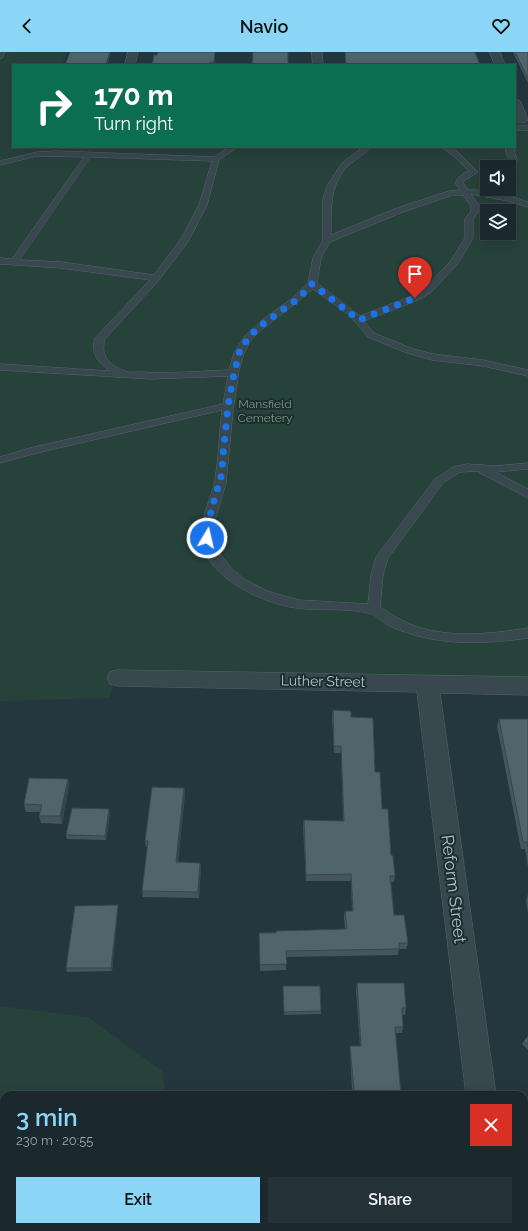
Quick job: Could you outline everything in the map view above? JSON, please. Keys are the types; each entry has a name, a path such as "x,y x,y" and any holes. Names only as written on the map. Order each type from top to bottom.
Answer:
{"street":[{"path":"130,64 133,52"},
{"path":"317,52 318,64"},
{"path":"495,52 500,64"},
{"path":"516,105 522,125"},
{"name":"Luther Street","path":"118,678 528,686"},
{"name":"Reform Street","path":"427,683 480,1091"}],"lane":[{"path":"0,56 2,52"},
{"path":"6,153 72,153 115,156 216,159 232,148"},
{"path":"366,148 345,165 331,186 327,199 327,240 317,258 312,284 298,299 265,322 249,337 240,350 228,406 222,473 211,511 207,538 214,556 224,569 246,587 266,596 292,603 315,606 354,607 374,610 407,628 440,637 509,636 528,633"},
{"path":"359,320 415,298 427,291 441,278 464,249 469,238 469,219 475,211 475,206 467,192 459,183 460,179 465,175 478,171 467,167 464,159 448,148"},
{"path":"509,148 513,160"},
{"path":"0,162 37,154"},
{"path":"14,262 89,154"},
{"path":"123,374 104,364 96,347 100,338 107,329 156,278 176,253 203,205 216,159"},
{"path":"327,240 377,219 452,193 481,193 522,202 528,205"},
{"path":"0,262 61,265 156,278"},
{"path":"312,284 359,320 371,335 410,351 432,357 483,363 528,373"},
{"path":"0,367 151,376 234,373"},
{"path":"0,460 34,450 228,406"},
{"path":"374,610 377,575 382,556 401,529 439,481 457,469 496,469 528,466"},
{"path":"477,468 528,494"}],"green space":[{"name":"Mansfield Cemetery","path":"0,52 67,52 62,64 12,64 12,148 516,148 516,122 528,122 528,684 115,678 110,698 0,701"},
{"path":"0,1006 88,1017 162,1071 165,1091 0,1091"}],"building":[{"path":"70,52 110,52 106,64 65,64"},
{"path":"158,52 215,52 214,62 210,62 209,64 152,64 154,55 157,55"},
{"path":"253,52 288,52 288,64 252,64"},
{"path":"345,52 475,52 480,64 346,64"},
{"path":"515,52 528,52 528,79"},
{"path":"333,710 351,711 351,717 373,718 375,772 380,772 382,809 388,809 391,855 393,856 395,876 390,876 394,915 404,915 408,943 399,943 399,949 286,951 287,964 260,965 259,933 276,933 276,931 347,929 345,911 353,911 351,874 306,875 304,820 344,821 341,746 334,746"},
{"path":"499,719 528,719 528,847 527,842 523,842"},
{"path":"29,778 68,779 60,816 39,816 42,805 24,804"},
{"path":"152,787 184,788 176,862 200,863 198,892 142,891 148,841 145,841"},
{"path":"72,808 109,809 105,836 66,835"},
{"path":"118,905 111,968 66,968 75,906"},
{"path":"357,983 404,983 406,1008 402,1008 403,1027 395,1027 401,1091 330,1091 354,1090 350,1046 361,1046"},
{"path":"283,986 320,986 321,1011 284,1012"},
{"path":"528,1036 528,1045 524,1041"}],"route":[{"path":"207,538 211,511 222,473 226,418 234,373 240,350 249,337 270,318 298,299 312,284 359,320 415,298"}]}
